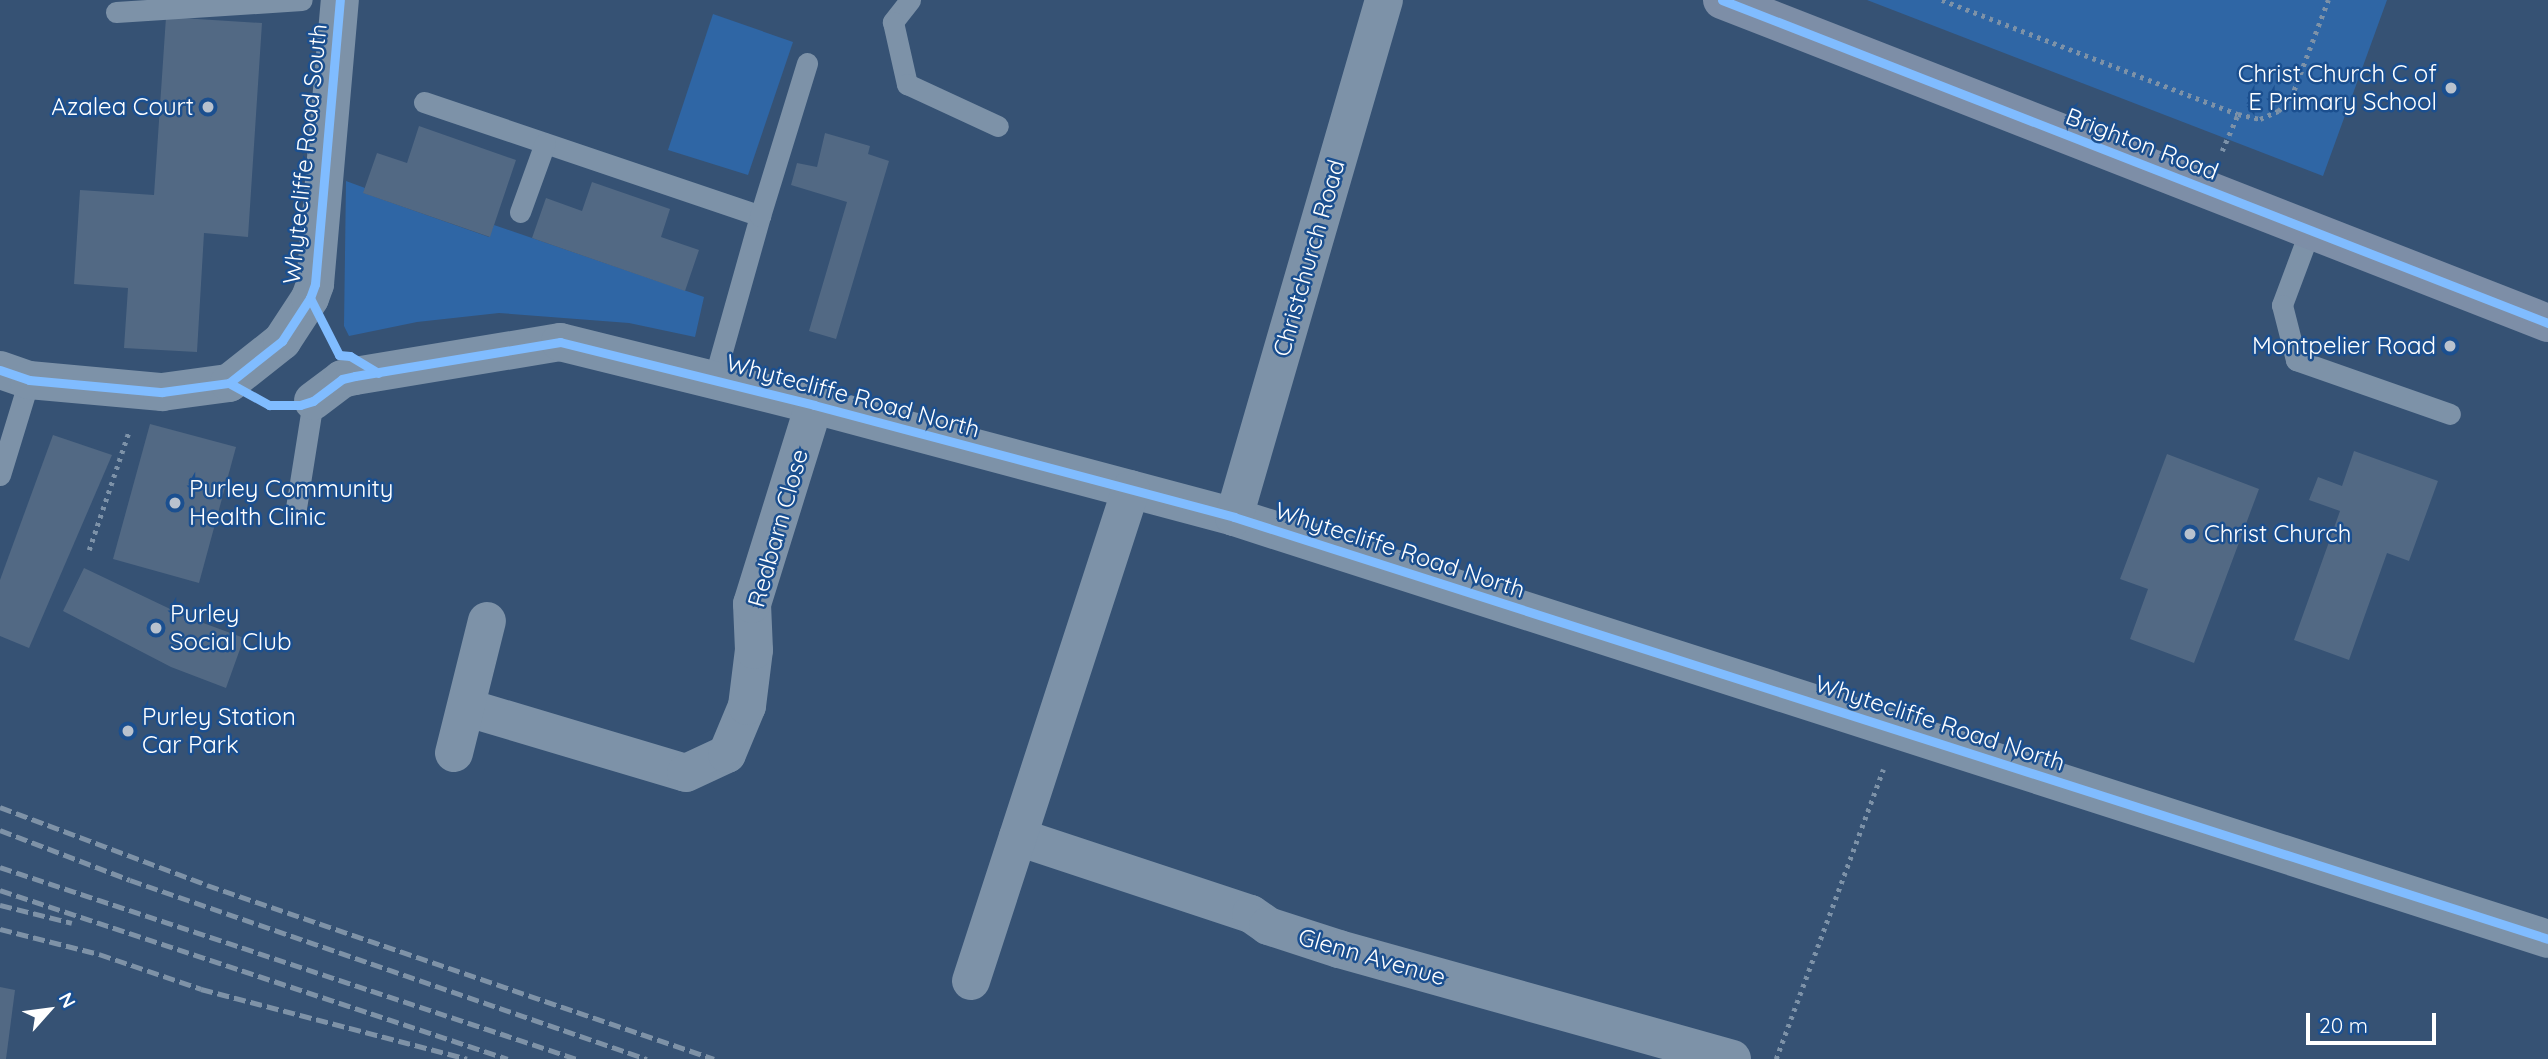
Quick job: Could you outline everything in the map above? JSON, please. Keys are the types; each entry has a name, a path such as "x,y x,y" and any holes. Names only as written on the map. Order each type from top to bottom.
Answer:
{"main road":[{"name":"Brighton Road","path":"1722,0 2548,323"}],"street":[{"name":"Whytecliffe Road South","path":"15,375 162,392 229,383 282,341 310,298 315,284 340,0"},
{"name":"Christchurch Road","path":"1234,517 1384,0"},
{"name":"Whytecliffe Road North","path":"313,401 342,379 560,342 814,405 1234,517 2548,939"},
{"name":"Redbarn Close","path":"468,708 686,773 727,754 747,706 754,650 752,604 814,405"},
{"path":"971,981 1131,489"},
{"path":"454,753 468,708 487,621"},
{"name":"Glenn Avenue","path":"1018,837 1251,914 1268,926 1339,949 1732,1059"}],"lane":[{"path":"116,12 302,0"},
{"path":"910,0 893,22 908,84 998,126"},
{"path":"715,380 807,64"},
{"path":"424,102 761,216"},
{"path":"520,212 545,143"},
{"path":"2310,230 2282,305 2296,360 2450,414"},
{"path":"0,475 15,375"},
{"path":"296,508 313,401"}],"path":[{"path":"1942,0 2238,114 2260,119 2278,111 2291,97 2328,0"},
{"path":"89,550 142,390"},
{"path":"1776,1059 1887,759"}],"shaded area":[{"path":"1867,0 2387,0 2323,176"},
{"path":"713,14 793,42 748,175 668,150"},
{"path":"346,181 365,188 364,193 489,237 494,225 704,297 695,337 629,323 499,313 417,322 349,336 344,326"}],"building":[{"name":"Azalea Court","path":"166,17 262,23 248,237 204,233 197,352 124,348 128,288 74,284 80,190 154,195"},
{"path":"419,126 516,160 490,237 363,193 377,153 407,163"},
{"path":"825,133 870,146 868,154 889,161 836,339 809,331 847,202 791,185 797,163 817,167"},
{"path":"592,182 670,209 661,237 699,250 685,291 532,238 546,198 582,211"},
{"name":"Purley Community Health Clinic","path":"150,424 236,447 199,583 113,559"},
{"path":"53,435 112,455 29,648 0,636 0,580"},
{"path":"2354,451 2438,481 2409,561 2387,553 2349,660 2294,640 2340,511 2309,500 2318,477 2342,486"},
{"name":"Christ Church","path":"2167,454 2259,489 2194,663 2130,639 2148,589 2120,579"},
{"name":"Purley Social Club","path":"84,568 187,617 244,638 226,688 171,667 63,611"},
{"path":"0,987 15,990 6,1059 0,1059"}],"railway":[{"path":"0,807 207,885 714,1059"},
{"path":"0,830 130,880 647,1059"},
{"path":"0,867 577,1059"},
{"path":"0,890 508,1059"},
{"path":"0,905 72,923"},
{"path":"0,929 99,954 201,989 467,1059"}],"cycle path":[{"path":"0,370 29,380 162,392 229,383 282,341 310,298 315,284 340,0"},
{"path":"1722,0 2548,323"},
{"path":"310,298 339,355 350,356 378,373"},
{"path":"229,383 269,405 300,405 313,401 342,379 560,342 814,405 1234,517 2548,939"}],"place":[{"name":"Christ Church C of E Primary School","path":"2451,88"},
{"name":"Azalea Court","path":"208,107"},
{"name":"Montpelier Road","path":"2450,346"},
{"name":"Purley Community Health Clinic","path":"175,503"},
{"name":"Christ Church","path":"2190,534"},
{"name":"Purley Social Club","path":"156,628"},
{"name":"Purley Station Car Park","path":"128,731"}]}
